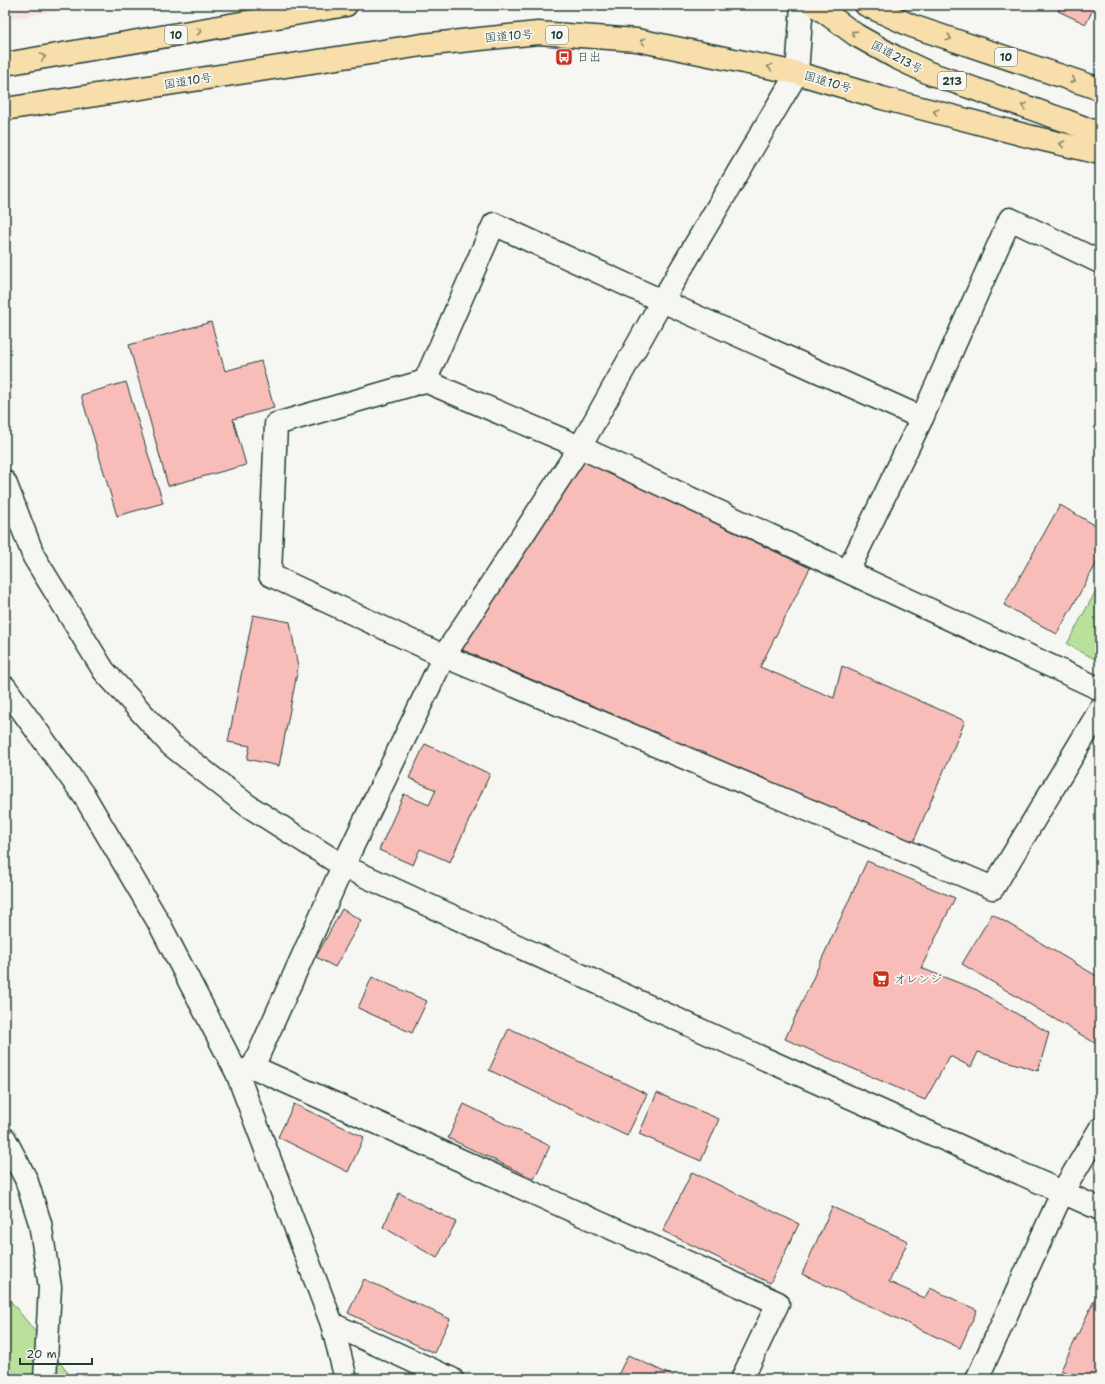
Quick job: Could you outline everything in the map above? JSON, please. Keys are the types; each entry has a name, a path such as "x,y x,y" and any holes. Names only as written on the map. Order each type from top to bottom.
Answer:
{"highway":[{"name":"10","path":"5,64 346,5"},
{"name":"国道213号","path":"815,5 856,35 895,57 929,73 1100,134"},
{"name":"10","path":"866,5 912,26 1100,89"},
{"path":"882,5 912,26"},
{"name":"国道10号","path":"5,109 422,45 538,33 637,40 797,73 882,98 1100,153"}],"street":[{"path":"245,1070 444,656 580,447 662,301 797,73 802,5"},
{"path":"848,572 922,418 1010,219 1100,262"},
{"path":"425,381 494,224 922,418"},
{"path":"1100,689 580,447 425,381 276,424 270,575 444,656 993,888 1100,710"},
{"path":"5,482 34,557 104,671 171,745 247,804 343,866 718,1038 1063,1191 1100,1209"},
{"path":"5,687 85,797 245,1070 332,1324 346,1379"},
{"path":"245,1070 778,1303 742,1379"},
{"path":"977,1379 1063,1191 1100,1129"},
{"path":"5,1139 26,1179 41,1230 50,1288 45,1379"},
{"path":"332,1324 452,1379"}],"shaded area":[{"path":"5,5 66,5 66,9 5,20"}],"green space":[{"path":"1100,583 1100,662 1067,644"},
{"path":"5,1294 73,1379 5,1379"}],"building":[{"path":"1061,5 1095,5 1086,24 1058,11"},
{"path":"211,322 225,371 261,361 274,408 233,419 246,465 168,486 129,345"},
{"path":"126,382 163,503 117,516 81,395"},
{"path":"580,459 810,568 760,667 834,698 842,666 965,721 913,843 458,648"},
{"path":"1060,505 1100,528 1100,557 1057,634 1004,605"},
{"path":"253,615 290,622 298,668 279,766 247,759 250,746 228,742"},
{"path":"425,744 490,774 450,862 420,849 413,865 379,850 404,794 429,805 436,790 409,778"},
{"name":"オレンジ","path":"867,861 955,898 921,968 977,990 1049,1033 1038,1071 978,1052 971,1067 950,1056 925,1100 785,1039"},
{"path":"342,909 361,920 335,967 316,957"},
{"path":"992,914 1100,978 1100,1046 962,964"},
{"path":"372,977 427,1001 412,1033 358,1008"},
{"path":"509,1028 647,1094 627,1136 489,1070"},
{"path":"657,1093 719,1119 701,1161 639,1134"},
{"path":"294,1104 364,1137 348,1172 278,1137"},
{"path":"464,1104 550,1146 534,1179 448,1138"},
{"path":"692,1172 799,1224 770,1283 663,1231"},
{"path":"399,1193 456,1222 437,1258 383,1227"},
{"path":"832,1207 908,1241 889,1282 925,1298 930,1288 977,1310 960,1348 802,1274"},
{"path":"364,1279 450,1319 434,1353 348,1313"},
{"path":"1100,1288 1100,1379 1079,1379 1061,1370"},
{"path":"628,1355 679,1379 616,1379"}],"place":[{"name":"日出","path":"564,57"},
{"name":"オレンジ","path":"881,979"}]}
